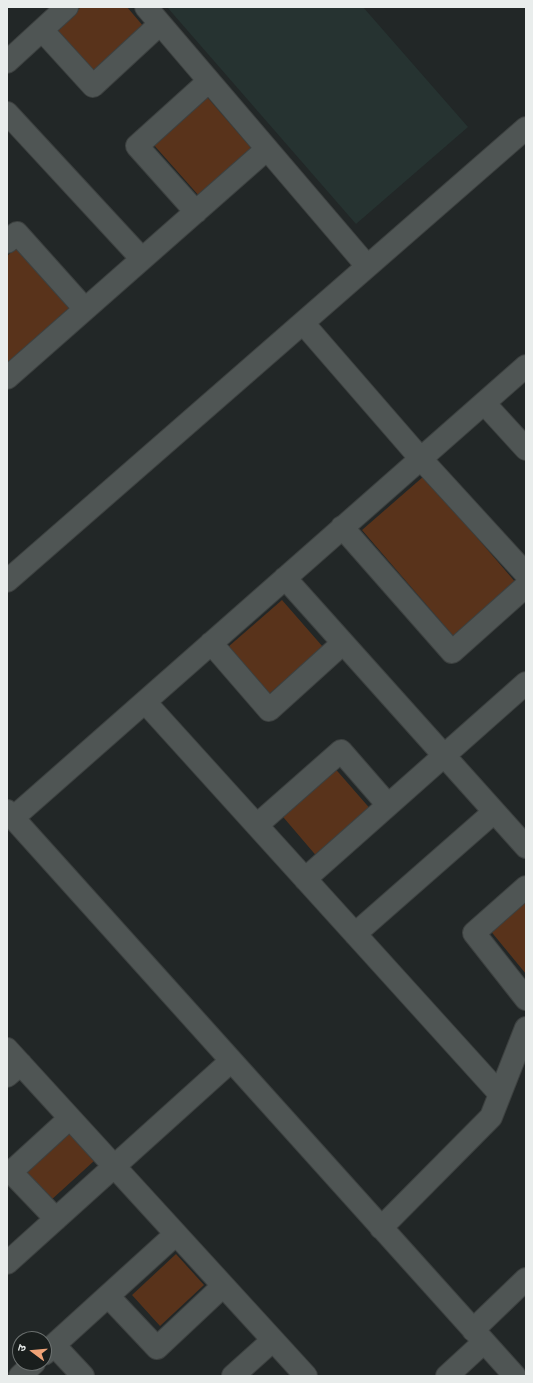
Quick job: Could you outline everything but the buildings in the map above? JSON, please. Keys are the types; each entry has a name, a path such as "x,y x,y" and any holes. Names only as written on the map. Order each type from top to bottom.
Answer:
{"street":[{"path":"7,62 67,7"},
{"path":"146,7 367,266"},
{"path":"42,30 93,86 160,24"},
{"path":"196,212 137,146 209,81"},
{"path":"7,113 142,259"},
{"path":"7,580 526,128"},
{"path":"7,378 267,149"},
{"path":"7,242 17,233 86,309"},
{"path":"303,323 421,459 526,574"},
{"path":"515,1376 10,814 145,702 526,366"},
{"path":"484,403 526,449"},
{"path":"342,527 452,652 526,586"},
{"path":"285,578 526,847"},
{"path":"211,643 269,710 343,643"},
{"path":"306,879 526,683"},
{"path":"145,702 500,1094"},
{"path":"257,825 341,751 388,805"},
{"path":"356,934 494,812"},
{"path":"526,888 474,932 526,999"},
{"path":"381,1228 491,1117 526,1028"},
{"path":"7,1263 231,1061"},
{"path":"12,1063 70,1118 306,1376"},
{"path":"56,1219 11,1172 70,1118"},
{"path":"52,1346 176,1234"},
{"path":"447,1376 526,1279"},
{"path":"108,1296 157,1348 223,1286"},
{"path":"233,1376 273,1340"},
{"path":"52,1351 83,1376"}],"shaded area":[{"path":"81,7 127,7 144,27 93,74 55,30"},
{"path":"167,7 363,7 468,127 356,224"},
{"path":"207,97 253,150 200,197 153,144"},
{"path":"16,248 70,307 7,365 7,256"},
{"path":"424,476 517,584 455,638 362,530"},
{"path":"282,600 323,647 269,694 228,647"},
{"path":"332,765 373,812 319,859 278,811"},
{"path":"526,897 526,974 489,929"},
{"path":"67,1130 94,1161 50,1201 22,1170"},
{"path":"176,1254 204,1285 160,1326 132,1295"}]}
